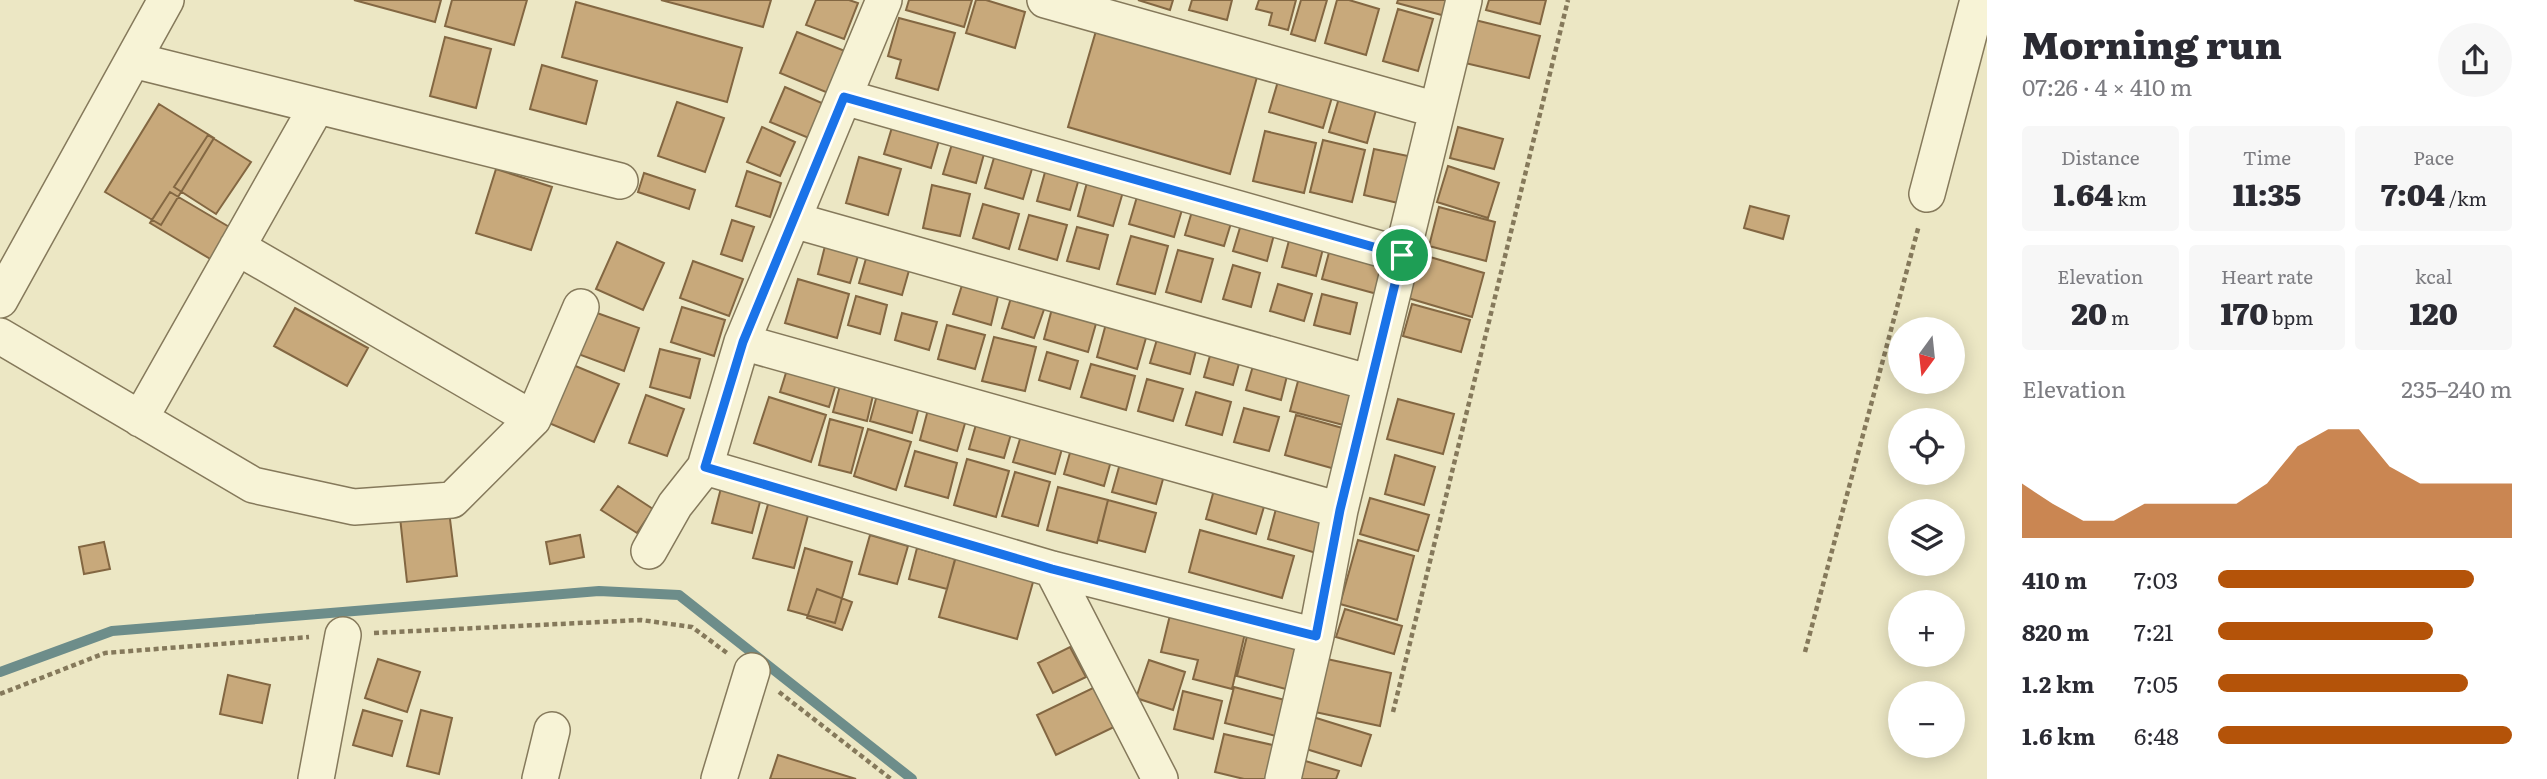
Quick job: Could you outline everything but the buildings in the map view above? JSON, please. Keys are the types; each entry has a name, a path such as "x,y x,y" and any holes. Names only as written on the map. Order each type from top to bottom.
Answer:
{"street":[{"path":"0,300 166,0"},
{"path":"649,551 675,505 705,467 743,342 884,0"},
{"path":"1045,0 1437,110"},
{"path":"1283,779 1316,636 1340,510 1464,0"},
{"path":"1927,194 1978,0"},
{"path":"133,60 620,181"},
{"path":"844,97 1402,255"},
{"path":"140,419 317,106"},
{"path":"793,220 1371,383"},
{"path":"237,247 533,419"},
{"path":"0,337 253,485 354,508 452,500 533,419 580,307"},
{"path":"743,342 1340,510"},
{"path":"705,467 1052,569 1316,636"},
{"path":"1052,569 1160,779"},
{"path":"316,779 343,635"},
{"path":"719,779 752,671"},
{"path":"540,779 552,730"}],"path":[{"path":"1393,712 1568,0"},
{"path":"1805,653 1927,194"},
{"path":"0,694 105,653 343,635 641,620 692,627 891,779"}],"waterway":[{"path":"0,672 112,631 599,591 679,595 912,779"}],"route":[{"path":"844,97 1402,255 1340,510 1316,636 1052,569 705,467 743,342 844,97"}]}
